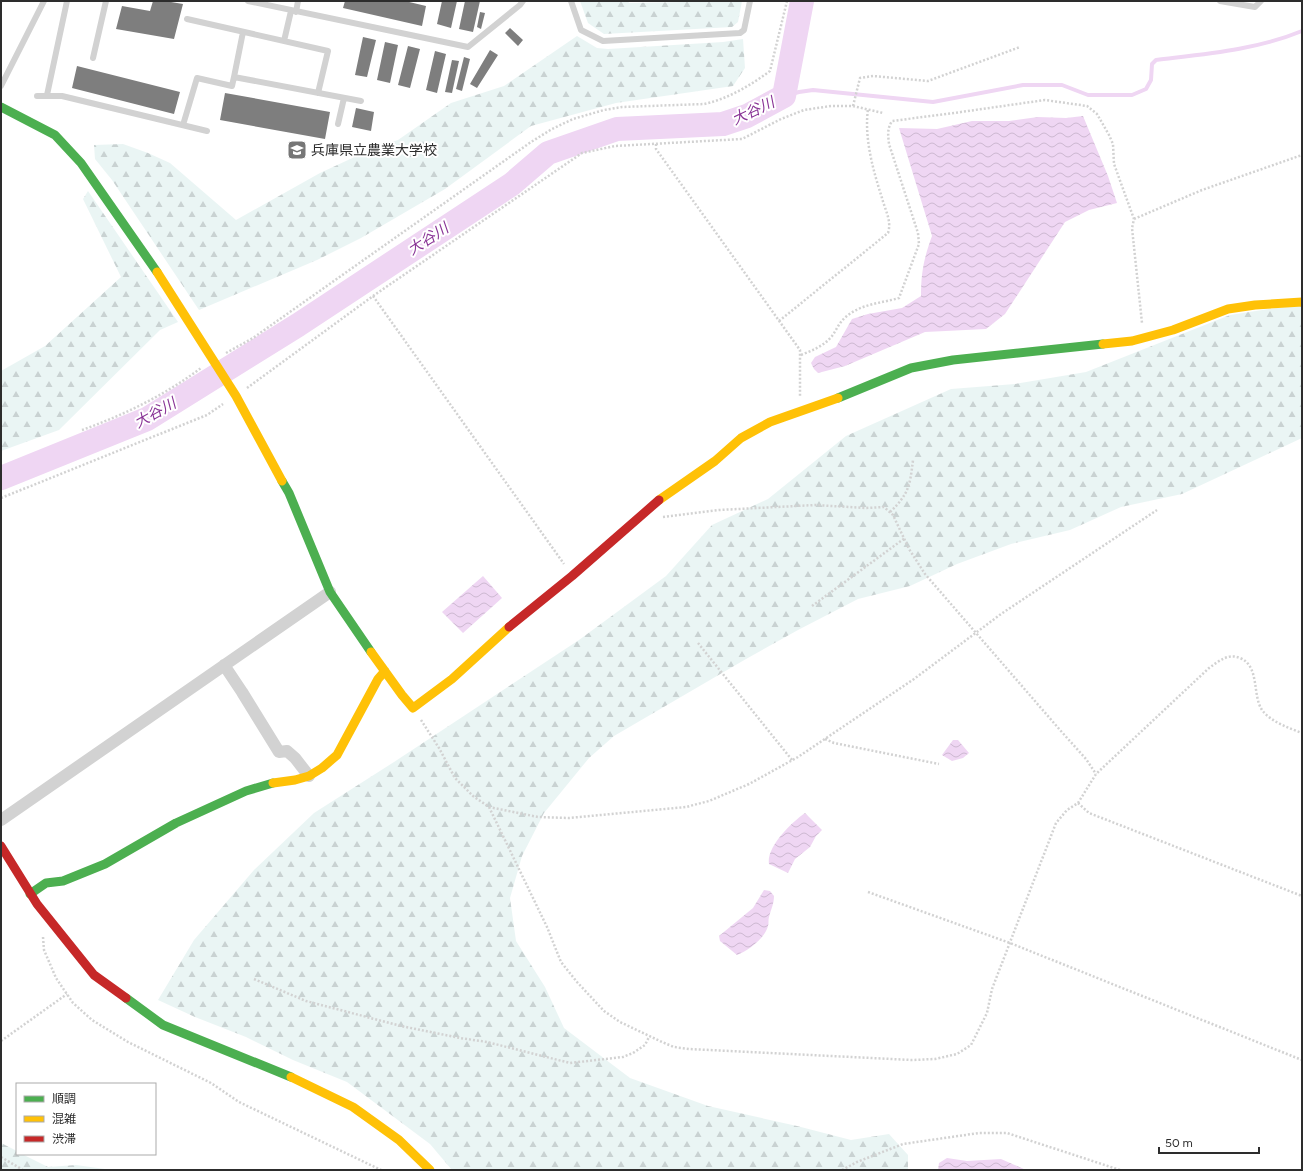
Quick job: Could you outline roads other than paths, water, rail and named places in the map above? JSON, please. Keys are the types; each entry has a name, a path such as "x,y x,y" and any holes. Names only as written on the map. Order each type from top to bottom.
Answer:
{"street":[{"path":"1,107 55,135 81,163 145,252 234,394 289,493 330,592 402,695 413,708 452,679 498,636 572,576 663,496 715,461 742,438 770,422 826,403 911,368 953,360 1132,341 1173,330 1228,308 1256,304 1302,302"},
{"path":"1,820 330,592"},
{"path":"224,665 279,752 287,751 309,776"},
{"path":"30,894 46,883 63,881 104,864 176,823 246,791 269,783 295,780 309,776 322,768 337,755 378,679 385,671"},
{"path":"1,846 30,894 94,975 163,1025 301,1081 353,1107 400,1140 430,1170"}],"lane":[{"path":"1,86 44,1"},
{"path":"47,95 67,1"},
{"path":"93,58 106,1"},
{"path":"248,1 468,47 520,5 522,1"},
{"path":"284,41 293,11 298,1"},
{"path":"571,1 581,30 603,42 740,34 744,30 750,1"},
{"path":"1220,1 1255,6 1261,1"},
{"path":"187,19 328,51 318,94"},
{"path":"183,125 197,78 232,86 242,32"},
{"path":"234,77 361,101"},
{"path":"37,96 62,96 207,130"},
{"path":"338,124 344,98"}],"water":[{"path":"1083,116 1108,176 1117,203 1089,210 1065,222 1005,314 986,329 925,332 845,366 818,373 814,369 811,363 815,357 836,347 852,319 868,314 902,308 921,296 924,265 932,236 899,128 937,129 972,121 1009,121 1038,117 1066,118"},
{"path":"483,576 502,598 463,633 442,612"},
{"path":"953,740 958,740 969,753 963,758 952,761 942,755"},
{"path":"805,813 822,830 816,836 810,847 795,859 788,873 769,864 769,857 776,843 793,822"},
{"path":"764,890 770,891 774,896 766,931 756,944 737,955 720,941 719,936 753,908"},
{"path":"947,1158 967,1161 1001,1159 1026,1170 938,1170 939,1163"}],"waterway":[{"name":"大谷川","path":"1,478 147,419 298,325 512,184 548,153 617,129 723,124 747,116 784,96 802,1"},
{"path":"784,96 813,90 933,102 1023,85 1062,85 1088,95 1132,95 1146,89 1151,80 1152,64 1156,60 1249,47 1267,43 1302,31"}],"place":[{"name":"兵庫県立農業大学校","path":"297,150"}]}
